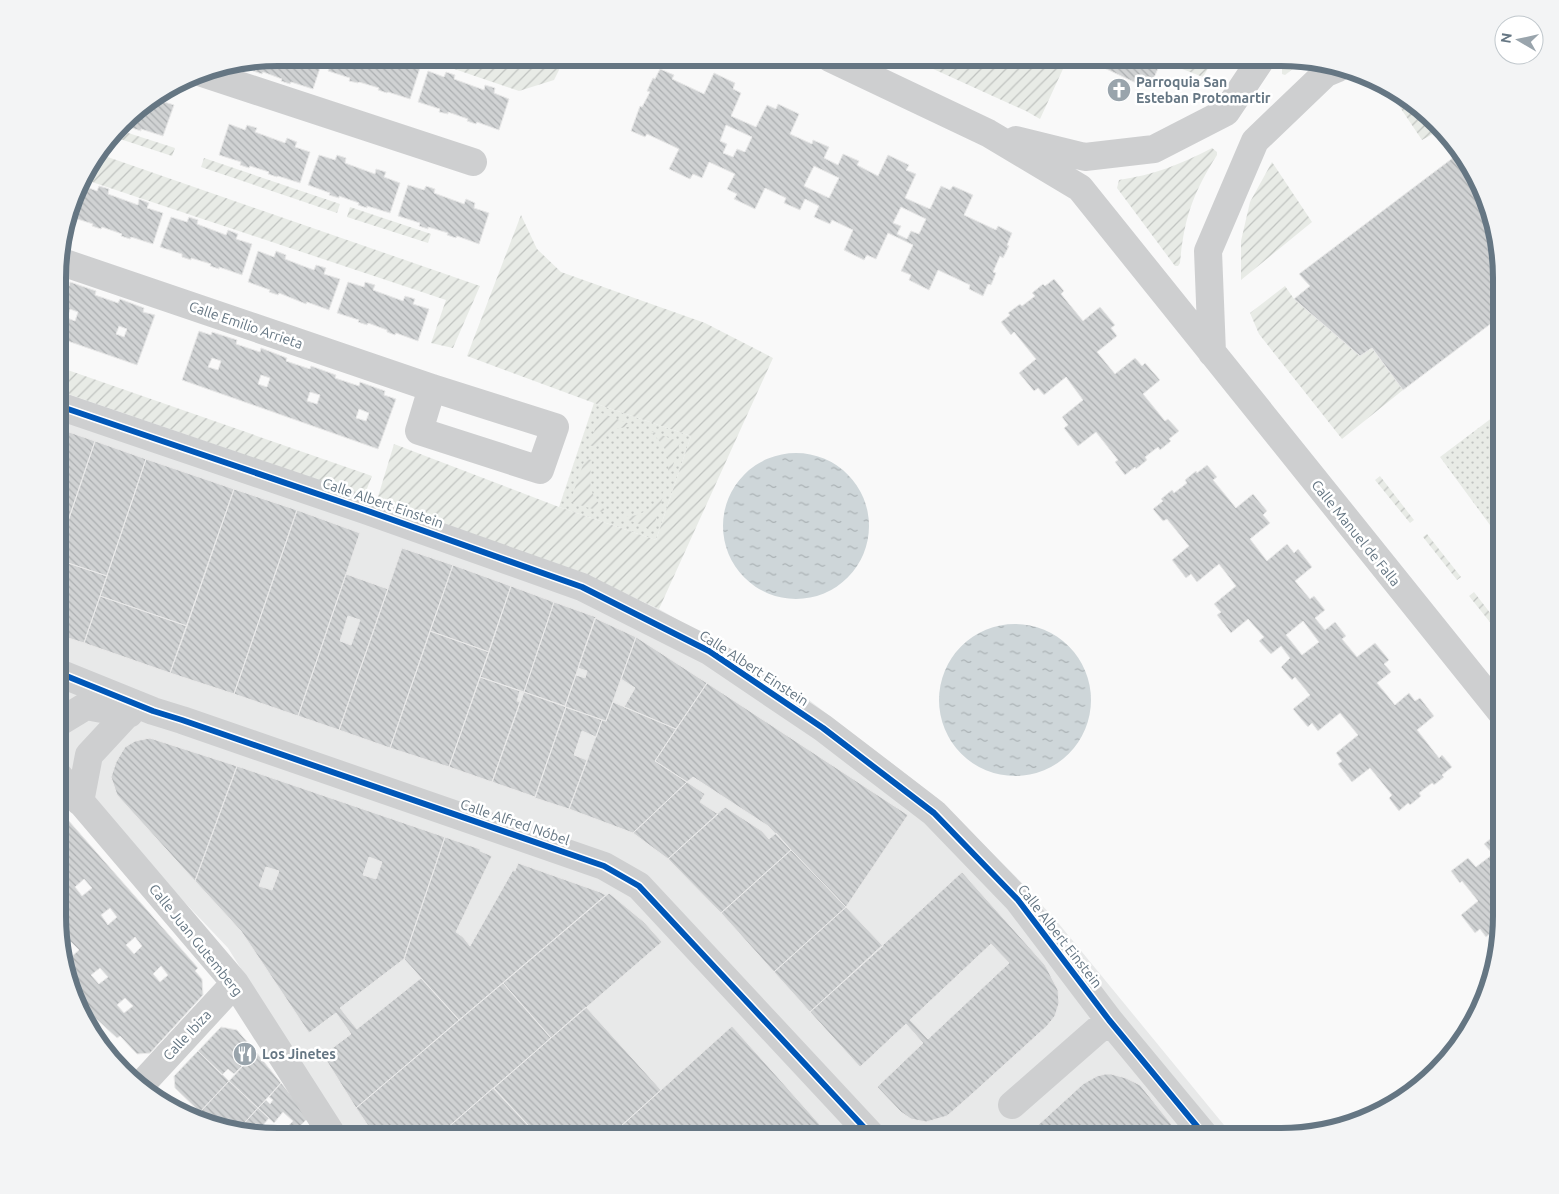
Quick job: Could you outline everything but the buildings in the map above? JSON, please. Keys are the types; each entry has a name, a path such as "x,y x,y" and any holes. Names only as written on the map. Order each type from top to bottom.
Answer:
{"street":[{"name":"Calle Manuel de Falla","path":"847,66 988,133 1080,188 1493,702"},
{"name":"Calle Manuel de Falla","path":"988,133 1085,158 1154,149 1226,112 1257,66"},
{"path":"1212,354 1208,252 1255,141 1328,71"},
{"path":"213,77 474,162"},
{"name":"Calle Emilio Arrieta","path":"67,264 432,388 555,427 540,470 420,431 432,388"},
{"name":"Calle Albert Einstein","path":"66,408 365,510 582,587 709,651 823,728 934,814 1018,900 1109,1020 1198,1128"},
{"name":"Calle Alfred Nóbel","path":"66,676 140,713"},
{"name":"Calle Alfred Nóbel","path":"66,719 86,706 182,720 604,866 639,886 865,1128"},
{"path":"80,802 89,755 140,713"},
{"name":"Calle Juan Gutemberg","path":"66,785 234,983 328,1128"},
{"name":"Calle Ibiza","path":"145,1080 234,983"},
{"path":"1012,1105 1109,1020"}],"shaded area":[{"path":"446,66 561,66 554,80 519,91"},
{"path":"927,66 1064,66 1040,119"},
{"path":"1178,66 1209,66 1203,77"},
{"path":"1284,66 1295,67 1285,75 1282,74"},
{"path":"1395,100 1410,110 1435,133 1422,140"},
{"path":"125,132 175,148 172,156 120,139"},
{"path":"1212,148 1217,152 1217,155 1191,206 1184,232 1180,263 1178,266 1175,266 1117,188 1119,180 1167,168"},
{"path":"105,156 480,286 453,348 431,343 446,300 90,181"},
{"path":"204,158 340,204 337,213 201,167"},
{"path":"1272,162 1312,222 1241,280 1241,241 1250,202"},
{"path":"350,207 431,234 428,243 347,217"},
{"path":"521,215 537,249 561,272 705,323 773,358 659,609 569,569 377,500 394,444 559,507 656,540 691,436 594,403 467,356"},
{"path":"1285,286 1294,299 1360,356 1372,348 1403,390 1342,439 1259,334 1250,313"},
{"path":"66,369 372,476 364,496 66,393"},
{"path":"66,393 569,569 659,609 788,684 937,798 1022,883 1059,924 1226,1128 341,1128 228,948 156,872 66,765"},
{"path":"594,403 691,436 656,540 559,507"},
{"path":"601,413 635,426 608,433 596,447 589,445"},
{"path":"1493,417 1493,529 1440,457"},
{"path":"648,430 680,442 671,472 668,471 668,458 664,448"},
{"path":"585,459 592,460 591,490 597,501 609,514 570,502"},
{"path":"1380,476 1414,520 1410,523 1375,480"},
{"path":"667,483 653,529 623,518 624,516 634,516 644,512 653,506 661,496"},
{"path":"1427,534 1461,577 1457,580 1423,537"},
{"path":"1474,592 1493,617 1493,626 1469,596"}],"water":[{"path":"796,453 824,458 848,474 864,498 869,526 864,554 848,578 824,594 796,599 768,594 744,578 728,554 723,526 728,498 744,474 768,458"},
{"path":"1015,624 1044,630 1069,646 1085,671 1091,700 1085,729 1069,754 1044,770 1015,776 986,770 961,754 945,729 939,700 945,671 961,646 986,630"}],"cycle path":[{"path":"66,408 365,510 582,587 709,651 823,728 934,813 1018,900 1109,1020 1198,1128"},
{"path":"66,676 153,711 604,866 639,886 865,1128"}],"place":[{"name":"Parroquia San Esteban Protomartir","path":"1119,90"},
{"name":"Los Jinetes","path":"245,1054"}]}
